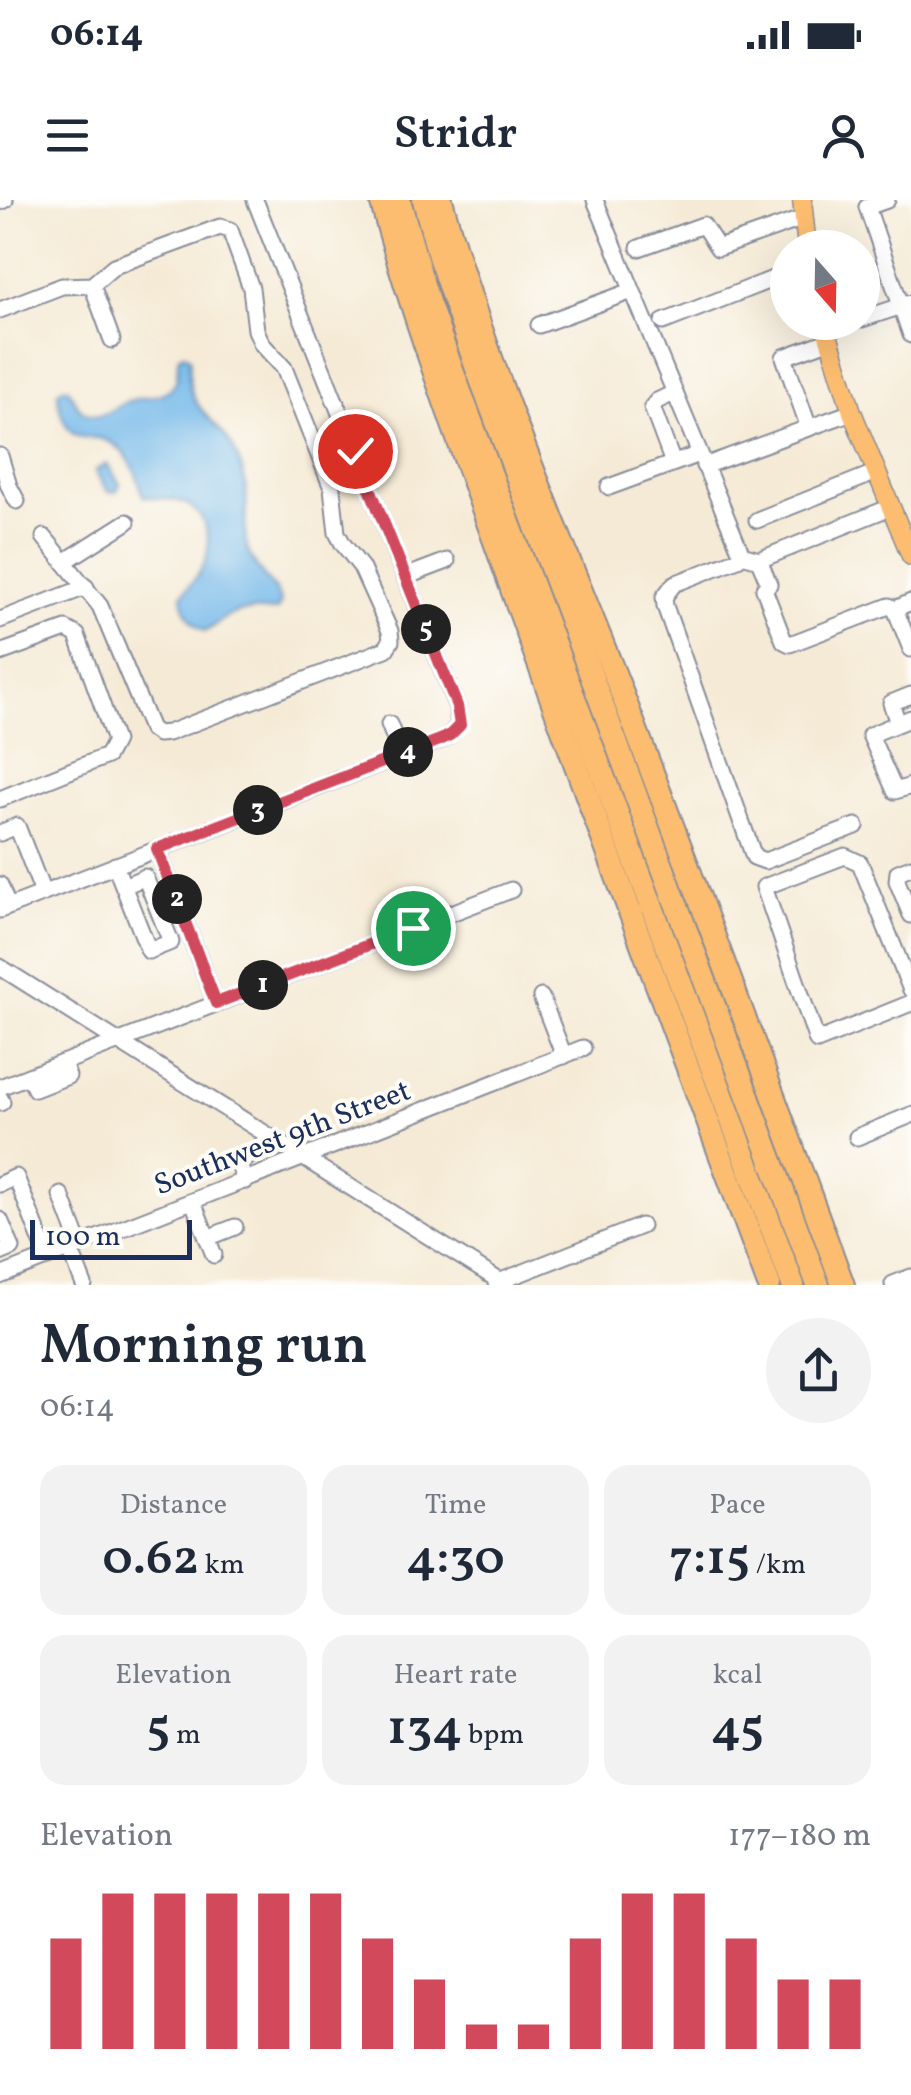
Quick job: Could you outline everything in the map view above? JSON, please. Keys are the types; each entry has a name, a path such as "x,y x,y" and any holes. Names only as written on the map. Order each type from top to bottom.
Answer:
{"highway":[{"path":"381,200 429,356 584,789 769,1285"},
{"path":"399,200 452,373 793,1285"},
{"path":"424,200 482,381 818,1285"},
{"path":"441,200 498,376 648,761 843,1285"},
{"path":"702,1105 774,1233"}],"main road":[{"path":"829,340 852,412 911,556"}],"street":[{"path":"0,885 4,908 446,737 460,725 457,706 255,200"},
{"path":"595,200 742,555"},
{"path":"887,200 867,207 906,305 911,335"},
{"path":"639,248 703,225 718,248 803,209"},
{"path":"0,310 62,286 92,284 114,266 220,226 230,230 252,288 256,330 262,344 284,368 332,488 336,532 362,567 391,640 386,649 158,734 151,729 100,606 44,538"},
{"path":"663,322 770,280"},
{"path":"92,284 112,340"},
{"path":"538,325 632,291"},
{"path":"880,313 906,305"},
{"path":"809,428 784,357 811,340"},
{"path":"673,463 652,407 674,393"},
{"path":"609,486 673,463 701,460 852,412"},
{"path":"0,456 17,501"},
{"path":"757,520 877,472"},
{"path":"742,555 759,560 891,507"},
{"path":"64,562 127,522"},
{"path":"742,555 674,584 664,597 664,606 754,857 765,861 856,826"},
{"path":"759,560 769,584 764,589 784,641 790,644 889,606 895,608 911,602"},
{"path":"405,577 447,561"},
{"path":"0,620 86,588"},
{"path":"895,608 911,649"},
{"path":"0,653 66,629 77,635 114,740 107,756 0,799"},
{"path":"98,694 131,680"},
{"path":"911,695 891,703 905,720 870,735 895,792 911,786"},
{"path":"390,724 401,755"},
{"path":"0,833 17,826 43,893"},
{"path":"157,849 216,1003"},
{"path":"911,990 860,863 846,856 764,887 817,1041 911,1004"},
{"path":"115,865 149,950 171,942 145,878 124,886"},
{"path":"911,867 898,872 897,881 911,915"},
{"path":"0,1087 512,890"},
{"path":"163,922 183,914"},
{"path":"0,967 499,1284 641,1226"},
{"path":"541,997 564,1056"},
{"name":"Southwest 9th Street","path":"0,1276 583,1048"},
{"path":"857,1137 911,1116"},
{"path":"245,1181 239,1165 272,1137"},
{"path":"0,1184 16,1178 48,1258"},
{"path":"61,1195 84,1285"},
{"path":"193,1202 214,1255"},
{"path":"0,1220 12,1248 0,1253"},
{"path":"207,1238 235,1227"},
{"path":"893,1284 911,1277"}],"water":[{"path":"185,354 190,358 193,396 231,444 242,470 248,551 281,603 277,610 231,614 206,631 189,616 182,595 199,573 208,551 206,531 198,514 182,502 143,496 135,471 120,449 105,440 76,435 63,418 58,397 58,391 68,388 83,411 93,416 105,414 129,401 169,390 176,379 179,356"},
{"path":"107,464 120,484 116,492 108,492 95,471"}],"route":[{"path":"355,451 457,706 460,725 440,740 157,849 216,1003 413,928"}]}
